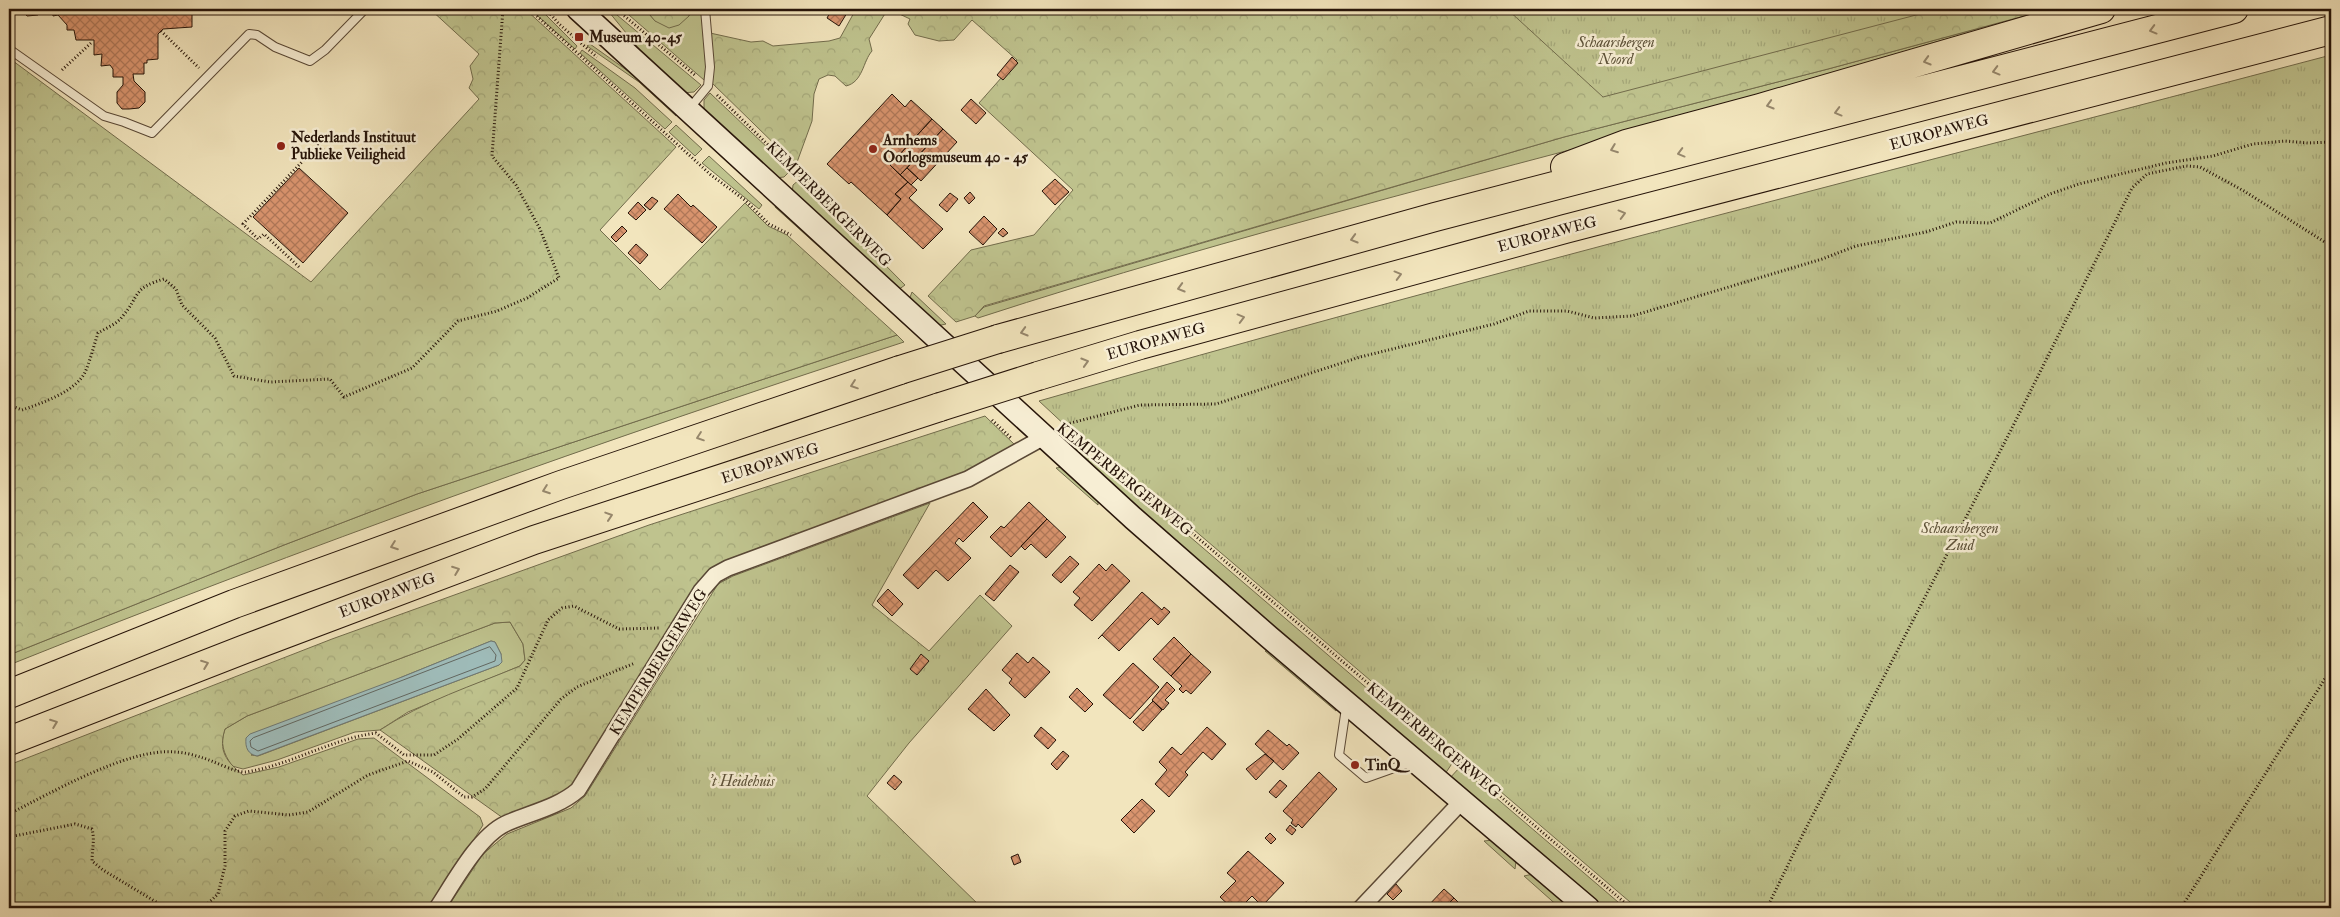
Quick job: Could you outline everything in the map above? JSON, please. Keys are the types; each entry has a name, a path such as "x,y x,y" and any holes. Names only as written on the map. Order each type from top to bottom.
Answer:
{"highway":[{"path":"1435,217 1626,144 1808,95 2101,9"},
{"path":"9,694 234,604 533,495 900,370 998,339 1435,217 2234,9"},
{"name":"EUROPAWEG","path":"9,741 245,649 534,540 1038,376 1140,345 1556,232 2331,30"}],"main road":[{"name":"KEMPERBERGERWEG","path":"578,9 688,110 1051,432 1347,703 1588,908"}],"street":[{"name":"KEMPERBERGERWEG","path":"437,908 475,850 502,825 566,800 578,790 701,591 715,575 728,568 968,479 1051,432"},
{"name":"KEMPERBERGERWEG","path":"1361,908 1462,801"}],"lane":[{"path":"9,49 104,116 152,133 250,34 257,35 275,47 310,61 325,50 364,9"},
{"path":"688,110 708,86 710,67 705,9"},
{"path":"1347,703 1339,754 1366,778 1415,761"}],"path":[{"path":"9,404 22,410 29,408 54,399 75,383 86,371 98,333 121,319 137,292 153,282 164,279 176,288 182,305 215,338 234,376 270,382 330,379 344,397 412,368 458,321 497,311 527,298 559,278 540,229 516,185 492,156 502,9"},
{"path":"529,9 711,175 746,201 769,224 796,239"},
{"path":"546,9 584,45 576,52"},
{"name":"KEMPERBERGERWEG","path":"616,9 708,86 893,267"},
{"path":"161,31 209,77"},
{"path":"53,79 91,42"},
{"path":"1051,432 1140,405 1216,404 1360,357 1494,324 1529,311 1567,311 1594,318 1632,316 1822,259 1856,246 1926,232 1956,222 1990,223 2050,194 2079,184 2166,163 2213,156 2253,144 2285,141 2331,142"},
{"path":"299,266 264,234 258,239 243,224 318,145 329,155"},
{"path":"1767,908 1802,834 2012,428 2132,188 2147,174 2186,166 2200,168 2244,191 2331,246"},
{"path":"988,416 1023,449"},
{"name":"KEMPERBERGERWEG","path":"1051,432 1066,433"},
{"name":"KEMPERBERGERWEG","path":"1111,469 1157,503 1631,908"},
{"path":"9,814 72,783 142,753 173,752 202,757 244,773 278,764 356,736 376,733 404,755 434,755 458,739 517,688 548,620 562,608 574,606 619,629 664,627 685,617"},
{"path":"203,908 218,894 225,866 225,831 235,816 249,812 289,815 308,812 368,775 408,761 433,772 464,797 472,797 485,789 561,699 577,687 640,661"},
{"path":"2181,908 2331,669"},
{"path":"9,837 75,824 92,829 94,839 92,861 103,870 166,908"}],"green space":[{"path":"430,9 525,9 676,147 600,230 660,290 745,203 768,226 787,235 897,335 417,494 9,655 9,58 311,282 479,99 469,88 473,79 470,66 479,54"},
{"path":"530,9 540,9 577,46 575,49"},
{"path":"622,9 645,9 655,21 689,16 690,9 701,9 706,66 704,80"},
{"path":"645,9 690,9 689,16 679,25 669,28 655,21"},
{"path":"856,9 888,9 869,39 872,51 856,80 846,86 835,76 828,75 819,79 814,94 812,121 796,165 712,83 710,33 751,42 763,41 773,46 829,41 840,38"},
{"path":"889,9 2050,9 1564,137 984,306 975,316 956,322 928,296 971,250 1034,235 1073,190 979,103 1017,60 972,20 954,40 939,41 915,35 908,24 910,19"},
{"name":"Schaarsbergen Noord","path":"1507,9 1939,9 1603,97"},
{"path":"2050,9 2075,9 1761,99 1172,258 978,318 975,316 984,307 1564,137"},
{"path":"611,10 701,85 694,92 682,93 653,66 609,12"},
{"path":"590,44 642,81 678,114 676,116 639,82 587,46"},
{"path":"582,50 635,88 672,122 665,129 580,53"},
{"name":"Schaarsbergen Zuid","path":"2331,55 2331,908 1637,908 1152,494 1097,455 1039,401 1522,267"},
{"path":"710,93 791,170 784,177 775,178 704,113 704,100"},
{"path":"676,125 702,149 695,156 669,132"},
{"path":"709,156 762,205 759,209 702,163"},
{"path":"800,179 905,285 898,290 792,194 793,185"},
{"path":"776,205 905,323 775,207"},
{"path":"912,292 946,324 937,326 909,300"},
{"path":"897,335 904,342 678,417 454,496 120,621 9,665 9,655 417,494"},
{"path":"985,416 1016,446 966,472 727,564 575,786 563,796 503,818 380,730 431,702 520,666 525,660 523,644 510,622 495,623 247,716 225,729 222,744 223,750 232,765 243,775 279,767 358,739 374,738 480,817 483,825 431,908 9,908 9,765 332,639 649,525"},
{"path":"1059,431 1093,460 1147,500 1453,762 1445,774 1215,578 1054,434"},
{"path":"1063,467 1098,501 1098,505 1056,468"},
{"name":"'t Heidehuis","path":"930,503 872,605 929,651 980,595 1012,626 909,743 867,796 982,908 447,908 483,854 507,834 571,808 585,796 718,584 733,576"},
{"path":"510,622 523,644 525,660 520,666 408,712 380,730 355,732 277,760 243,769 232,766 226,756 223,748 225,729 247,716 495,623","holes":["491,641 495,642 501,654 499,665 258,756 251,755 402,677"]},
{"path":"1271,650 1336,707 1336,711 1265,651"},
{"path":"1460,767 1625,908 1601,908 1449,779"},
{"path":"1493,840 1516,861 1515,869 1484,841"},
{"path":"1533,874 1562,900 1560,908 1524,876"}],"water":[{"path":"491,641 495,642 501,654 502,662 499,665 257,756 251,754 247,748 246,738 250,734 402,677"}],"building":[{"path":"20,9 44,9 38,15 27,16"},
{"path":"52,9 206,9 194,10 195,14 192,13 192,27 163,29 158,34 158,59 147,60 147,63 144,63 144,74 133,74 134,81 145,92 145,102 139,108 122,109 117,103 117,92 123,85 123,77 113,77 113,69 110,65 101,66 102,54 94,55 94,40 76,40 74,30 67,30 67,25 58,15 53,16"},
{"path":"216,9 235,9 231,12 220,13"},
{"path":"832,9 840,9 847,13 839,26 827,18"},
{"path":"1012,57 1018,63 1003,80 997,75"},
{"path":"892,94 905,107 911,100 932,119 890,165 908,182 895,194 901,199 887,215 851,182 849,184 827,164"},
{"path":"971,99 986,113 976,124 961,110"},
{"path":"932,119 943,129 900,175 890,165"},
{"path":"943,129 957,142 921,181 907,168"},
{"path":"299,168 348,213 303,263 253,217"},
{"path":"907,168 918,178 911,185 900,175"},
{"path":"1055,179 1069,192 1055,205 1042,191"},
{"path":"908,182 917,190 909,198 943,229 923,249 887,215 901,199 895,194"},
{"path":"970,192 975,198 969,204 964,198"},
{"path":"950,193 958,199 947,212 939,205"},
{"path":"678,194 691,207 693,205 717,227 702,243 664,209"},
{"path":"652,197 658,201 650,210 644,205"},
{"path":"638,202 646,210 636,220 628,213"},
{"path":"984,216 997,229 983,245 969,232"},
{"path":"622,226 627,231 616,242 611,237"},
{"path":"1003,228 1008,233 1003,237 998,233"},
{"path":"636,244 648,255 640,264 628,253"},
{"path":"973,502 988,517 963,542 959,538 955,543 971,558 948,581 936,570 918,589 903,575"},
{"path":"1029,502 1047,519 1011,557 990,537 1001,526 1004,528"},
{"path":"1047,519 1066,537 1046,558 1031,544 1025,550 1021,546"},
{"path":"1070,556 1079,564 1061,583 1052,575"},
{"path":"1099,564 1106,571 1112,564 1130,581 1092,621 1074,605 1080,598 1073,592"},
{"path":"1010,565 1019,572 994,601 985,594"},
{"path":"888,589 903,604 892,616 877,601"},
{"path":"1142,592 1162,610 1164,607 1170,612 1158,625 1151,618 1119,651 1102,635 1098,639"},
{"path":"1174,637 1191,654 1171,676 1153,659"},
{"path":"1017,653 1028,663 1033,657 1050,672 1025,698 1009,683 1012,679 1002,670"},
{"path":"921,654 929,661 917,675 910,669"},
{"path":"1191,654 1211,672 1191,694 1186,690 1183,693 1179,689 1182,686 1171,676"},
{"path":"1133,663 1159,687 1130,719 1103,695"},
{"path":"1167,682 1175,690 1165,700 1169,703 1163,710 1152,700"},
{"path":"1077,688 1093,704 1085,712 1069,697"},
{"path":"986,689 1010,715 994,731 968,709"},
{"path":"1153,701 1162,710 1143,731 1133,722"},
{"path":"1041,727 1056,740 1048,749 1034,736"},
{"path":"1207,727 1226,744 1212,760 1203,752 1185,772 1188,775 1169,797 1155,784 1167,770 1159,762 1172,747 1181,755"},
{"path":"1268,730 1287,746 1289,744 1299,753 1283,770 1255,744"},
{"path":"1063,751 1069,756 1057,770 1051,764"},
{"path":"1265,754 1274,761 1256,780 1246,769"},
{"path":"1319,772 1337,789 1302,828 1298,824 1296,827 1291,823 1293,820 1283,811"},
{"path":"894,775 902,782 895,790 887,783"},
{"path":"1280,780 1287,786 1276,798 1269,792"},
{"path":"1142,799 1155,811 1134,833 1121,820"},
{"path":"1290,825 1296,830 1292,835 1286,830"},
{"path":"1270,833 1276,839 1271,844 1265,838"},
{"path":"1248,851 1284,883 1262,906 1252,896 1240,908 1232,908 1220,897 1236,881 1227,873"},
{"path":"1018,854 1021,862 1014,865 1011,857"},
{"path":"1396,884 1402,891 1393,900 1387,894"},
{"path":"1444,889 1454,898 1444,908 1426,908"},
{"path":"1454,898 1462,908 1444,908"},
{"path":"1287,902 1294,908 1281,908"},
{"path":"1306,902 1310,905 1316,904 1320,908 1299,908"}],"place":[{"name":"Museum 40-45","path":"579,37"},
{"name":"Nederlands Instituut Publieke Veiligheid","path":"281,146"},
{"name":"Arnhems Oorlogsmuseum 40 - 45","path":"873,149"},
{"name":"TinQ","path":"1355,765"}]}
